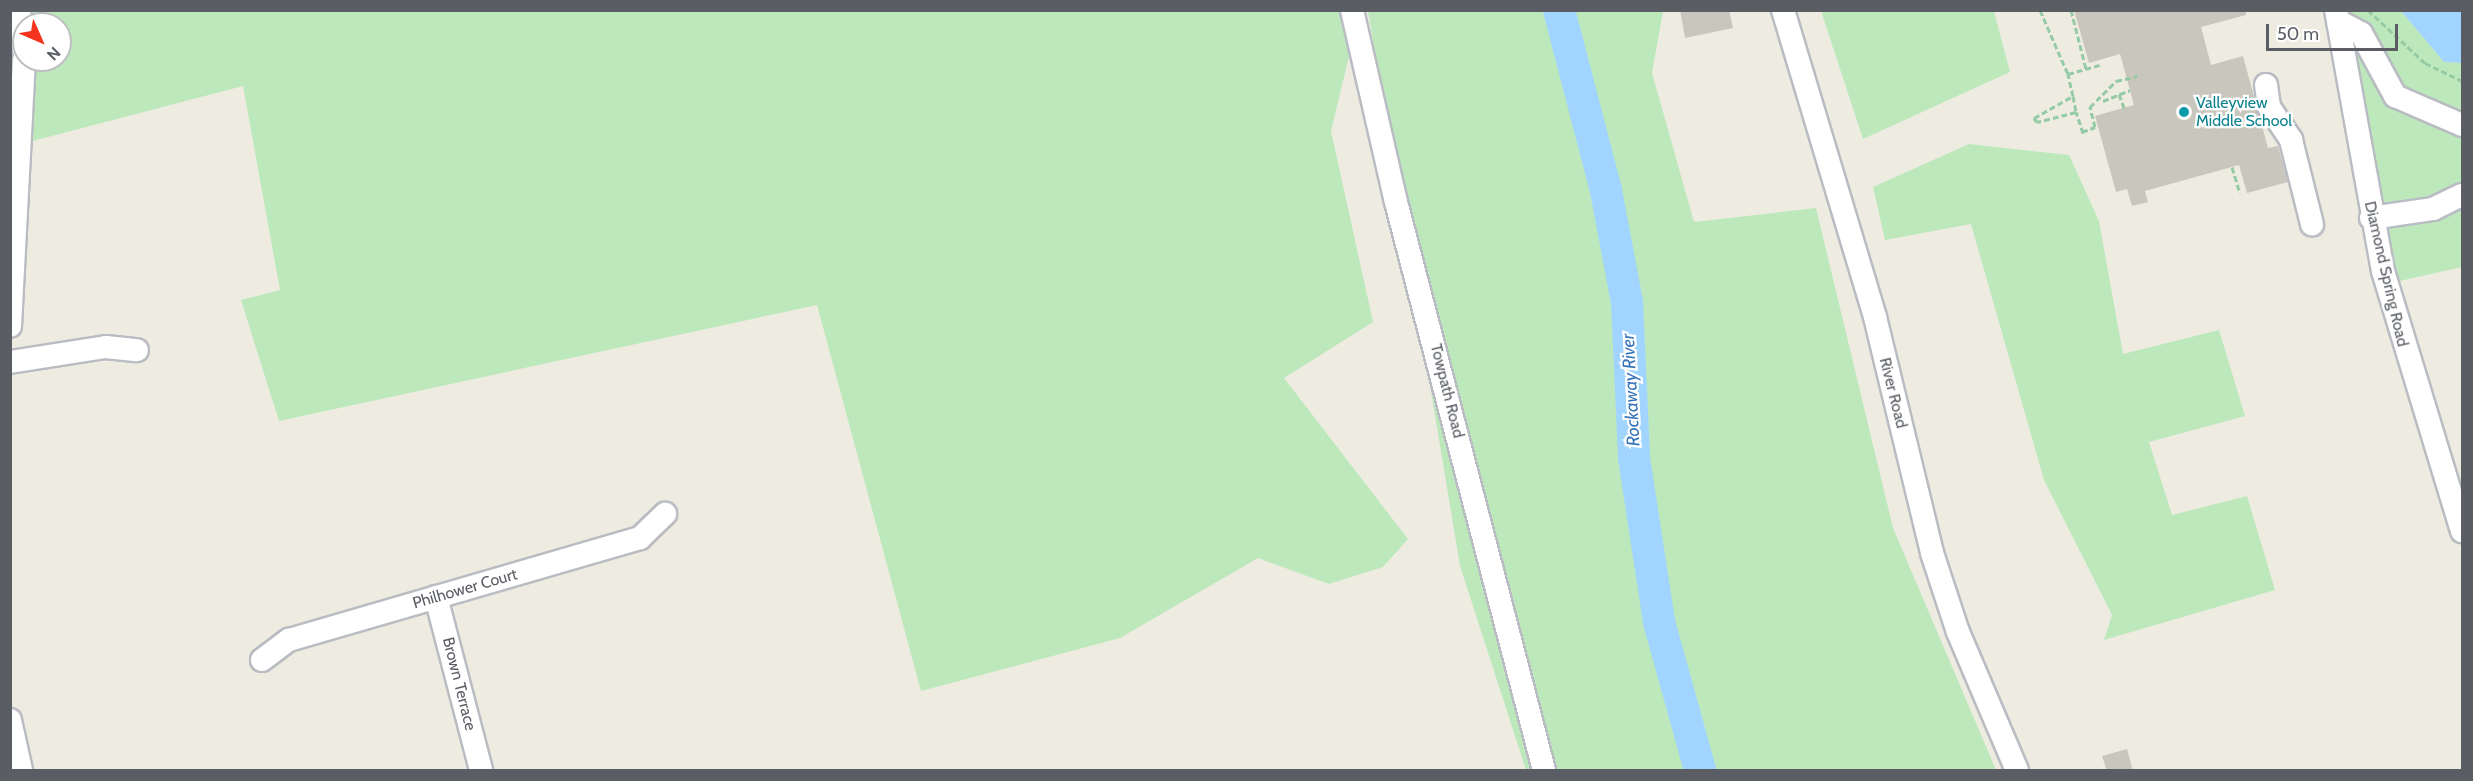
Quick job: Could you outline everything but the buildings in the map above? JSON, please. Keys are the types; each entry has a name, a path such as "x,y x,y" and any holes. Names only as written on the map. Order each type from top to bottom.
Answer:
{"street":[{"name":"Towpath Road","path":"1352,10 1396,202 1544,771"},
{"name":"River Road","path":"1783,10 1875,317 1932,553 1958,632 2017,771"},
{"path":"2337,16 2361,33 2395,96 2463,125"},
{"name":"Diamond Spring Road","path":"2337,16 2371,218 2398,331 2463,531"},
{"path":"10,326 23,72"},
{"path":"2266,85 2270,107 2291,140 2312,224"},
{"path":"2371,218 2433,209 2463,195"},
{"path":"10,362 106,347 137,350"},
{"name":"Philhower Court","path":"262,660 289,640 640,538 665,514"},
{"name":"Brown Terrace","path":"436,597 481,771"},
{"path":"10,720 21,771"}],"path":[{"path":"2040,10 2068,74 2083,133 2095,127 2090,107 2130,90"},
{"path":"2071,10 2086,69"},
{"path":"2368,10 2425,63 2463,81"},
{"path":"2068,74 2100,65"},
{"path":"2101,102 2116,81 2137,75"},
{"path":"2119,94 2124,108"},
{"path":"2073,96 2034,117 2037,122 2076,112"},
{"path":"2232,167 2240,193"}],"green space":[{"path":"10,11 1360,11 1331,131 1373,322 1284,378 1408,539 1383,567 1329,584 1258,558 1120,638 921,691 817,305 279,421 241,300 280,290 243,86 25,143 11,167"},
{"path":"1368,11 1663,11 1652,73 1694,222 1816,208 1893,528 1996,770 1526,770 1460,566"},
{"path":"1821,11 1994,11 2010,72 1863,139"},
{"path":"2330,11 2401,11 2444,62 2462,63 2462,267 2382,285"},
{"path":"1969,144 2069,155 2099,221 2123,354 2219,330 2245,416 2149,442 2172,515 2247,496 2275,590 2104,640 2112,615 2044,480 1971,224 1885,240 1873,187"}],"water":[{"path":"2401,11 2462,11 2462,63 2444,62"}],"waterway":[{"name":"Rockaway River","path":"1559,10 1606,191 1627,302 1634,458 1659,622 1700,770"}],"place":[{"name":"Valleyview Middle School","path":"2184,112"}]}
